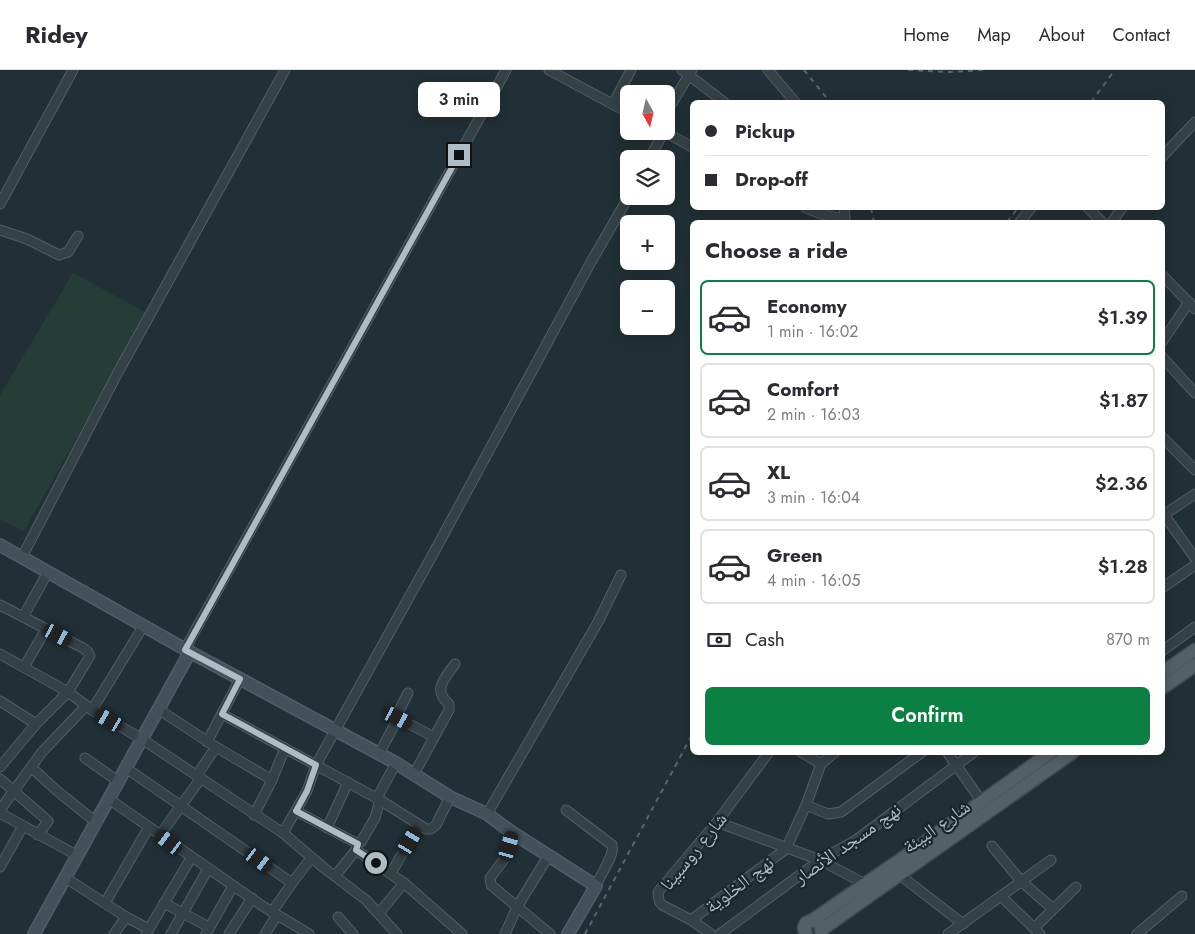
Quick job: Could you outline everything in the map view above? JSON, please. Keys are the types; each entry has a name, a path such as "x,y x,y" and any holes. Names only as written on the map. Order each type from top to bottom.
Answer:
{"main road":[{"path":"1165,671 1195,650"},
{"path":"1165,686 1195,665"},
{"name":"شارع البيئة","path":"812,931 864,884 1047,755"},
{"name":"شارع البيئة","path":"812,931 900,874 1069,755"}],"street":[{"path":"0,204 73,70"},
{"path":"22,557 116,376 285,70"},
{"path":"34,934 119,782 188,651 506,70"},
{"path":"549,70 620,108"},
{"path":"566,79 571,70"},
{"path":"613,104 631,70"},
{"path":"768,70 793,100"},
{"path":"675,95 687,72 722,100"},
{"path":"1165,155 1195,122"},
{"path":"675,138 690,146"},
{"path":"283,833 307,791 316,765 434,554 591,262 624,205"},
{"path":"811,210 840,219 845,218 844,210"},
{"path":"1022,220 1029,210"},
{"path":"1090,210 1100,220"},
{"path":"0,230 59,255 68,252 78,236"},
{"path":"1165,278 1192,305 1165,338"},
{"path":"1165,360 1195,393"},
{"path":"1165,440 1195,470"},
{"path":"1165,513 1195,494"},
{"path":"1165,517 1195,558"},
{"path":"0,546 188,651 396,763 450,797 487,814 512,833 596,886"},
{"path":"1165,586 1195,565"},
{"path":"23,617 48,572"},
{"path":"487,814 598,622 621,574"},
{"path":"0,767 36,724 68,692 90,656 83,648 1,607"},
{"path":"78,856 0,812 13,790 42,752 89,708 144,625"},
{"path":"1165,649 1195,627"},
{"path":"24,667 46,629"},
{"path":"0,654 68,692 89,708 142,739 283,833 366,900 397,934"},
{"path":"414,774 449,710 449,704 442,699 441,687 455,664"},
{"path":"207,742 240,679"},
{"path":"379,754 398,718 399,711 408,693"},
{"path":"0,701 36,724"},
{"path":"158,709 216,748 272,780"},
{"path":"222,714 379,799 426,829 432,829 436,825 450,797"},
{"path":"398,718 434,737"},
{"path":"160,835 181,806 216,748"},
{"path":"254,815 272,780 285,748"},
{"name":"شارع روسبينا","path":"711,934 691,920 662,905 659,901 658,892 716,822 767,755"},
{"path":"806,755 821,764"},
{"path":"786,849 806,805 821,764 832,755"},
{"path":"806,805 828,814 841,812 918,755"},
{"path":"948,755 982,802"},
{"name":"نهج مسجد الأنصار","path":"720,934 820,860 856,840 970,755"},
{"path":"85,758 119,782"},
{"path":"335,876 361,842 375,818 379,799 396,763"},
{"path":"31,767 97,822"},
{"path":"126,768 292,883"},
{"path":"0,779 48,821 38,835"},
{"path":"327,828 348,782"},
{"path":"109,800 299,931 309,934"},
{"path":"566,810 612,845 612,854 568,934"},
{"path":"296,811 357,847 391,872 462,934"},
{"path":"716,822 820,860 864,884"},
{"path":"391,872 419,825"},
{"path":"0,867 22,826"},
{"path":"106,903 149,827"},
{"path":"512,833 505,858 490,878 491,885 517,907 539,930 550,934"},
{"path":"992,846 1021,881 1053,909"},
{"name":"نهج الخلوية","path":"691,920 786,849"},
{"path":"505,934 517,907 549,855"},
{"path":"66,878 148,931 191,858"},
{"path":"265,934 292,883 312,858"},
{"path":"948,934 1050,860"},
{"path":"170,934 208,869"},
{"path":"900,874 963,924"},
{"path":"379,913 404,883"},
{"path":"164,903 207,931 233,886"},
{"path":"1001,896 1038,932 1053,909 1076,887"},
{"path":"1137,934 1182,896"},
{"path":"229,934 252,898"},
{"path":"114,934 126,917"},
{"path":"338,917 353,934"}],"green space":[{"path":"73,273 147,313 24,531 0,519 0,395"}],"railway":[{"path":"804,70 828,100"},
{"path":"908,70 950,72 984,70"},
{"path":"1092,100 1115,70"},
{"path":"871,210 874,220"},
{"path":"1009,220 1016,210"},
{"path":"585,934 690,739"}],"route":[{"path":"376,863 356,850 358,844 296,811 307,791 316,765 222,714 240,679 185,650 459,155"}]}
